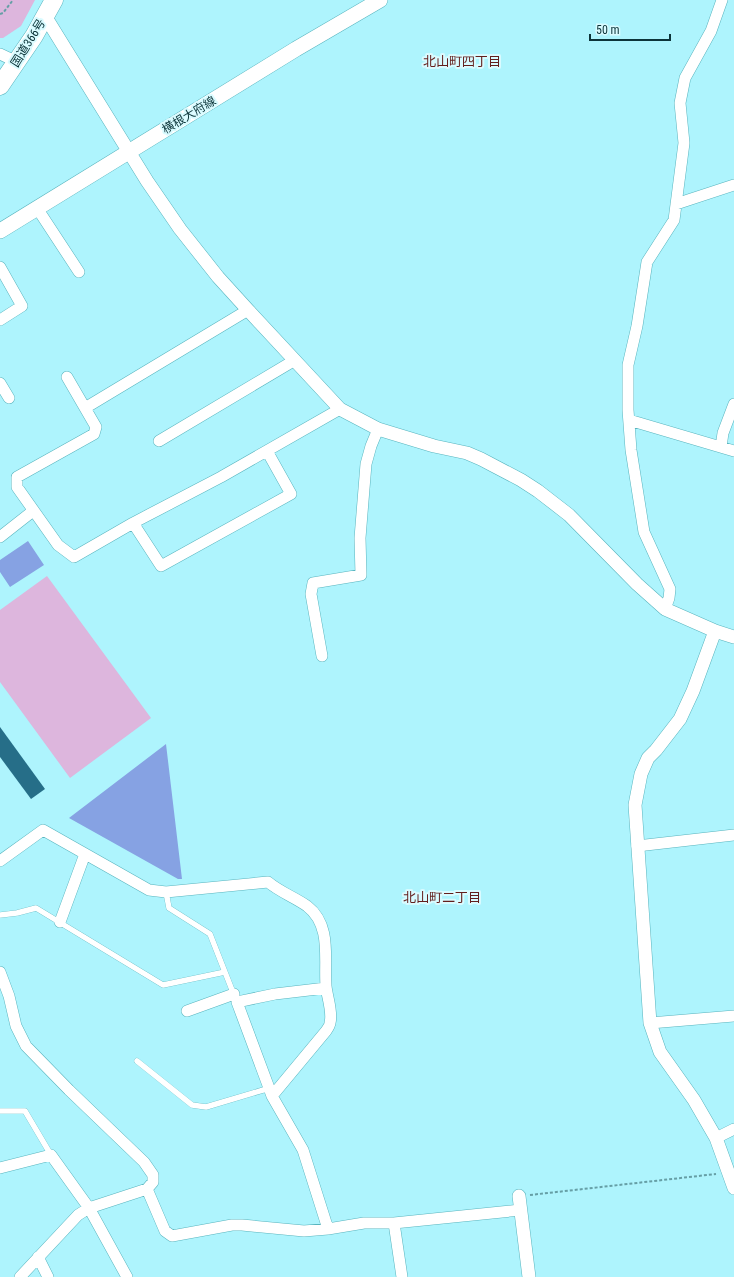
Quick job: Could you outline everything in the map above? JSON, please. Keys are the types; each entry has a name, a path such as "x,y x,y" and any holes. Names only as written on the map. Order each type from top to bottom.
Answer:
{"highway":[{"name":"国道366号","path":"0,86 34,36 49,8"}],"main road":[{"name":"横根大府線","path":"0,232 296,49 380,0"}],"street":[{"path":"665,609 669,598 670,589 644,532 631,450 628,365 637,326 647,262 674,220 684,143 680,103 686,78 711,31 722,0"},
{"path":"49,8 128,152 180,229 218,277 340,409 378,429 434,446 467,453 494,466 538,491 569,514 637,584 665,609 715,631 734,637"},
{"path":"0,54 17,62"},
{"path":"676,204 734,185"},
{"path":"37,208 79,272"},
{"path":"0,267 22,306 0,320"},
{"path":"85,408 248,310"},
{"path":"159,441 295,360"},
{"path":"68,377 96,427 94,434 17,477 17,487 58,545 74,557 132,523 220,477 340,409"},
{"path":"0,383 9,398"},
{"path":"721,447 723,433 734,404"},
{"path":"629,420 734,450"},
{"path":"322,656 311,594 313,582 361,575 360,538 366,464 378,429"},
{"path":"132,523 161,566 291,494 267,451"},
{"path":"0,537 33,511"},
{"path":"715,631 693,691 680,719 648,758 641,774 635,805 650,1023 660,1052 694,1100 716,1138 734,1188"},
{"path":"0,861 43,830 149,890 166,892 268,882 275,888 289,894 308,907 320,922 325,937 326,988 329,1000 330,1023 326,1031 271,1092"},
{"path":"637,846 734,835"},
{"path":"60,922 84,854"},
{"path":"0,972 9,996 16,1026 26,1046 69,1090 144,1162 154,1175 153,1182 147,1189 89,1208 78,1215 20,1277"},
{"path":"187,1011 235,998 326,988"},
{"path":"235,998 271,1092 303,1150 328,1229"},
{"path":"650,1023 734,1016"},
{"path":"716,1138 734,1129"},
{"path":"0,1168 51,1155 89,1208 127,1277"},
{"path":"147,1189 165,1231 172,1236 242,1225 304,1231 364,1223 394,1223 521,1210"},
{"path":"519,1196 529,1277"},
{"path":"394,1223 402,1277"},
{"path":"38,1257 48,1277"}],"lane":[{"path":"166,892 169,908 210,934 235,998"},
{"path":"0,915 17,913 36,908 164,985 225,972"},
{"path":"137,1061 192,1105 206,1106 271,1092"},
{"path":"0,1110 25,1111 51,1155"}],"path":[{"path":"0,14 13,0"},
{"path":"519,1196 729,1173"}],"shaded area":[{"path":"0,0 35,0 21,26 3,38 0,38"},
{"path":"47,576 151,718 70,778 0,682 0,610"}],"water":[{"path":"28,541 44,565 10,587 0,572 0,560"},
{"path":"166,744 182,879 178,879 69,818"}],"building":[{"path":"0,727 45,789 31,799 0,757"}],"district":[{"name":"北山町四丁目","path":"462,61"},
{"name":"北山町二丁目","path":"442,897"}]}
